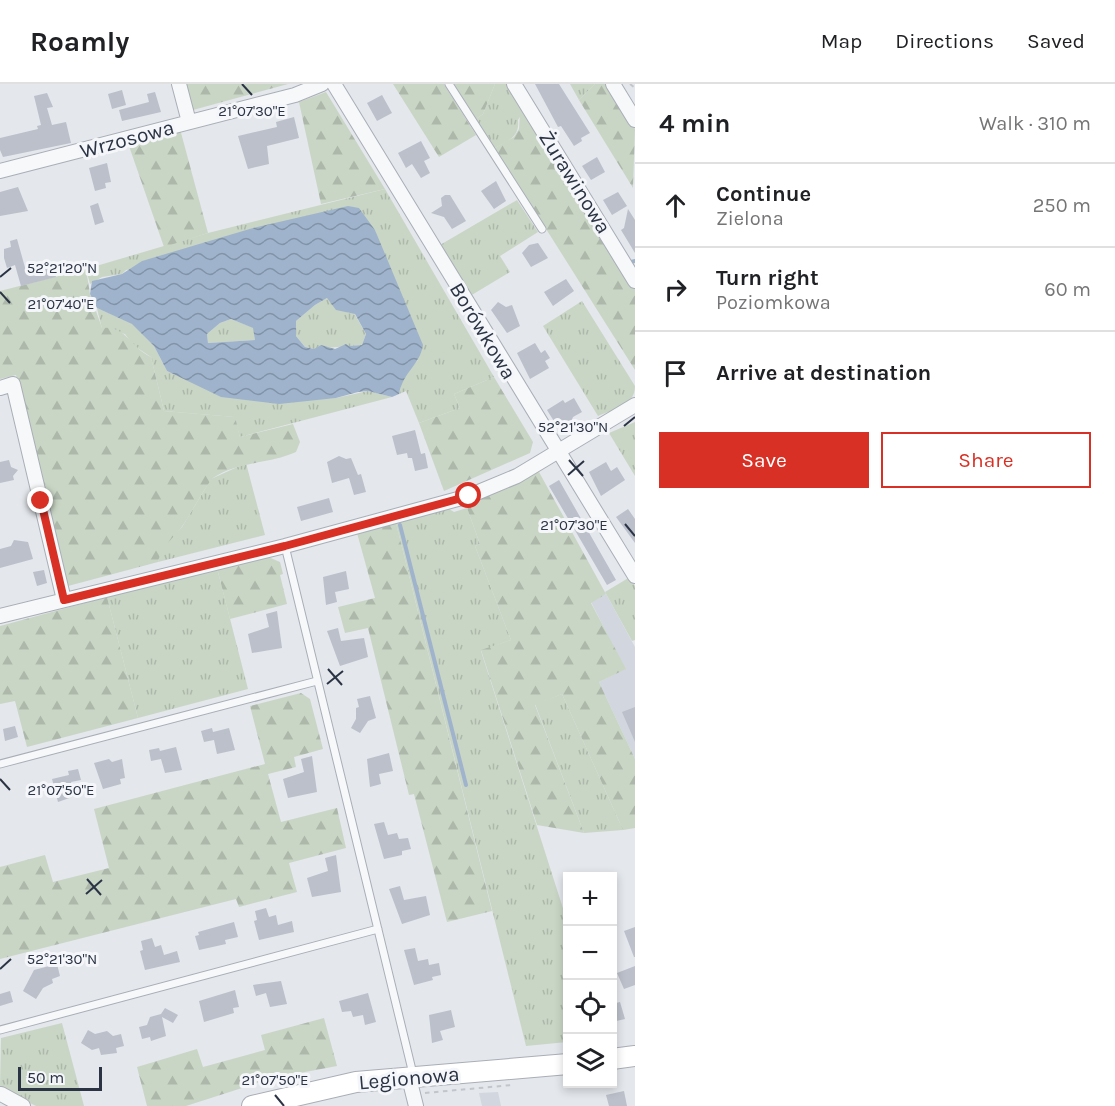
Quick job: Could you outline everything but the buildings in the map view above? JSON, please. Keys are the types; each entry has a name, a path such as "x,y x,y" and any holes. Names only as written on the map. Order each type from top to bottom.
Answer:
{"main road":[{"path":"617,1058 635,1056"},
{"name":"Legionowa","path":"252,1106 356,1082 563,1064"}],"street":[{"path":"179,84 189,122"},
{"name":"Wrzosowa","path":"0,171 295,95 322,84"},
{"name":"Borówkowa","path":"334,84 556,451 635,576"},
{"name":"Żurawinowa","path":"514,84 635,280"},
{"path":"613,84 635,120"},
{"path":"7,386 64,600"},
{"path":"0,616 285,546 469,496 517,476 635,405"},
{"path":"411,1077 416,1106"},
{"path":"1,1094 23,1106"}],"lane":[{"path":"449,84 542,229"},
{"path":"285,546 378,929 411,1077"},
{"path":"0,764 317,681"},
{"path":"0,1030 378,929"}],"path":[{"path":"630,84 635,88"}],"shaded area":[{"path":"606,594 635,647 635,759 599,682 625,669 591,602"},
{"path":"498,1092 501,1106 482,1106 479,1093"}],"green space":[{"path":"186,84 288,84 193,110"},
{"path":"393,84 444,84 476,135 439,157"},
{"path":"454,84 495,84 483,114 476,119"},
{"path":"495,84 509,84 525,109 518,120 515,134 509,141 495,148 476,119 483,114"},
{"path":"570,84 595,84 579,100"},
{"path":"595,84 607,84 635,129 633,188 579,100"},
{"path":"326,92 385,189 321,204 299,102"},
{"path":"525,109 635,289 635,370 495,148 514,137 519,129 520,113"},
{"path":"180,129 208,233 164,247 129,146"},
{"path":"385,189 494,377 454,394 460,408 419,423 406,391 399,394 403,377 418,360 375,230 126,270 122,274 102,277 90,284 86,269 208,233"},
{"path":"517,200 538,232 500,256 510,272 470,296 440,245"},
{"path":"86,269 90,294 102,328 110,328 123,333 151,357 164,411 235,417 240,437 293,424 300,442 296,452 276,459 233,468 213,478 183,525 165,546 158,562 68,586 16,375 0,379 0,291"},
{"path":"327,298 349,313 354,313 366,334 362,345 314,349 305,347 296,336 296,321"},
{"path":"582,301 635,386 634,393 628,402 598,416 543,326"},
{"path":"97,308 132,323 154,346 167,371 188,380 313,399 336,398 368,391 392,397 240,437 234,417 164,411 151,357 133,345 125,334 102,329"},
{"path":"231,319 254,328 255,340 208,343 207,334 220,323"},
{"path":"494,377 533,442 530,453 444,491 419,423 460,408 454,394"},
{"path":"635,422 635,476 609,433"},
{"path":"246,463 265,535 158,562 161,548 182,527 211,479"},
{"path":"539,472 606,594 591,603 626,669 599,682 635,759 635,828 623,830 562,694 535,705 584,833 537,825 481,650 511,640 475,546 480,544 467,508 468,502"},
{"path":"467,508 480,544 475,546 511,640 481,651 563,908 563,1042 526,1046 396,523 449,509 454,512"},
{"path":"396,523 492,911 447,922 414,794 409,795 368,628 345,633 338,607 375,598 357,533"},
{"path":"266,556 280,562 283,574 280,575 287,604 230,619 217,568"},
{"path":"217,568 248,689 138,718 107,597"},
{"path":"630,577 635,586 635,640 632,641 605,592"},
{"path":"107,597 138,718 27,747 15,701 0,704 0,626"},
{"path":"301,693 310,699 323,749 294,757 296,767 268,774 281,822 337,808 346,848 289,863 297,892 239,907 236,899 0,959 0,867 45,855 53,882 109,868 94,809 265,764 250,706"},
{"path":"562,694 623,830 584,833 535,704"},
{"path":"324,1018 337,1066 273,1078 186,1106 147,1106 137,1067 197,1049 203,1067 265,1050 261,1035"},
{"path":"62,1023 84,1106 36,1106 0,1088 1,1038"}],"water":[{"path":"348,206 359,208 375,230 423,345 418,359 404,379 399,394 392,397 368,391 336,398 279,404 221,397 167,371 154,346 132,324 97,308 90,294 92,281 122,274 142,261 253,228","holes":["327,298 336,310 355,314 366,334 362,345 349,346 346,344 335,349 321,345 314,349 305,347 296,336 296,321","231,319 253,328 255,340 208,343 207,334 220,323"]}],"waterway":[{"path":"631,262 635,261"},
{"path":"400,525 466,785"}],"route":[{"path":"41,501 64,600 285,546 469,496"}]}
